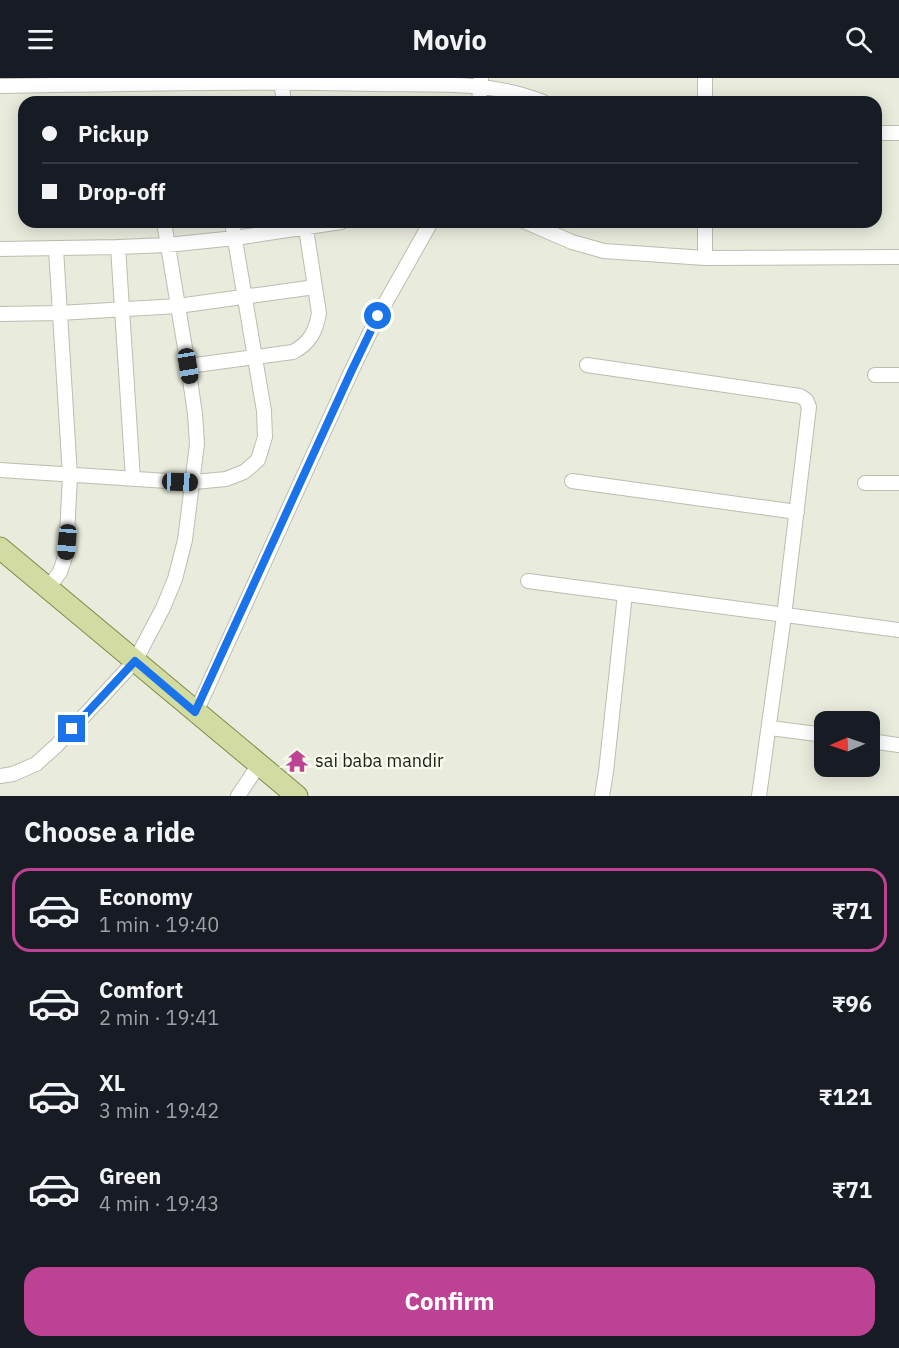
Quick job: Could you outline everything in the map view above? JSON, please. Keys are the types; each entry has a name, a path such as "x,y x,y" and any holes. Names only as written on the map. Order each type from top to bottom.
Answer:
{"main road":[{"path":"0,548 297,796"}],"street":[{"path":"705,78 705,96"},
{"path":"281,81 283,96"},
{"path":"0,86 281,81 481,82 529,96"},
{"path":"882,133 899,133"},
{"path":"0,776 13,774 36,764 56,746 135,661 163,608 175,579 185,540 197,444 188,366 165,228"},
{"path":"0,470 194,482 226,479 244,472 258,460 265,437 264,411 233,228"},
{"path":"0,249 118,248 167,245 235,238 286,228"},
{"path":"188,366 293,352 302,347 311,337 319,312 307,228"},
{"path":"195,712 351,372 378,316 428,228"},
{"path":"540,228 572,242 604,251 705,258 899,257"},
{"path":"705,228 705,258"},
{"path":"118,248 133,479"},
{"path":"48,588 60,572 66,554 70,476 57,249"},
{"path":"0,314 178,306 315,286"},
{"path":"587,365 800,396 806,400 809,407 770,728 759,796"},
{"path":"875,375 899,375"},
{"path":"572,481 797,512"},
{"path":"865,483 899,483"},
{"path":"528,581 899,630"},
{"path":"602,796 625,594"},
{"path":"770,728 814,734"},
{"path":"880,742 899,745"},
{"path":"238,796 260,763"}],"place":[{"name":"sai baba mandir","path":"297,761"}],"route":[{"path":"72,729 135,661 195,712 378,316"}]}
